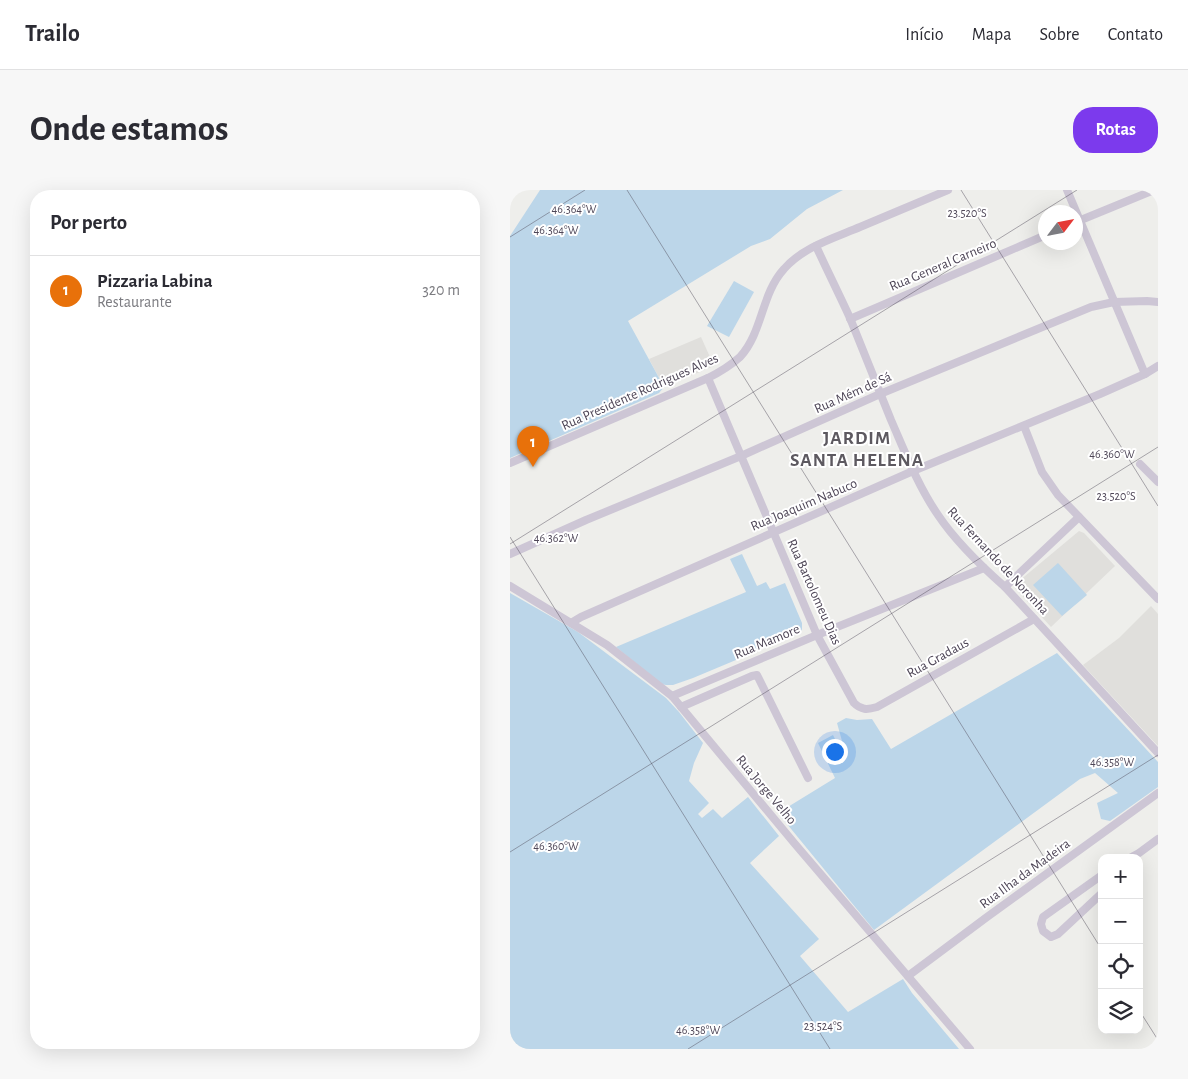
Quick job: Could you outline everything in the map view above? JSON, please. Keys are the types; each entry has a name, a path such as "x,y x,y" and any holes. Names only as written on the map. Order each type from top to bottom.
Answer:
{"street":[{"name":"Rua Presidente Rodrigues Alves","path":"510,463 708,378 727,368 748,346 774,284 782,270 795,259 816,246 948,190"},
{"path":"1067,190 1072,205"},
{"path":"1083,219 1154,190"},
{"path":"1083,234 1145,374"},
{"name":"Rua General Carneiro","path":"850,319 1038,238"},
{"name":"Rua Fernando de Noronha","path":"816,246 850,319 913,471 936,513 947,528 984,568 1005,587 1158,753"},
{"name":"Rua Mém de Sá","path":"510,554 586,520 741,456 880,394 1091,307 1114,302 1158,302"},
{"name":"Rua Joaquim Nabuco","path":"571,623 913,471 1100,394 1145,374 1158,366"},
{"name":"Rua Bartolomeu Dias","path":"708,378 817,635 854,703"},
{"path":"1024,426 1046,477 1058,495 1158,599"},
{"path":"1140,464 1158,482"},
{"path":"1005,587 1079,518"},
{"name":"Rua Mamore","path":"672,696 984,568"},
{"name":"Rua Jorge Velho","path":"510,586 607,644 672,696 970,1049"},
{"name":"Rua Gradaus","path":"854,703 864,710 877,707 1034,619"},
{"path":"681,707 757,675 808,778"},
{"name":"Rua Ilha da Madeira","path":"908,976 1158,793"},
{"path":"1138,854 1158,839"},
{"path":"1098,878 1043,917 1041,924 1043,931 1051,937 1058,934 1098,897"}],"shaded area":[{"path":"540,190 843,190 807,209 770,239 751,246 628,321 664,387 659,393 510,458 510,236"},
{"path":"734,281 754,292 729,337 707,326"},
{"path":"701,337 714,366 664,387 649,359"},
{"path":"1079,531 1084,533 1115,566 1051,627 1013,586"},
{"path":"742,554 757,586 766,582 770,589 785,583 802,623 800,633 673,685 661,684 616,647 746,592 730,559"},
{"path":"1058,563 1087,595 1062,616 1033,585"},
{"path":"510,593 578,632 666,698 679,712 703,743 694,763 689,781 709,803 698,814 702,818 713,809 722,818 748,797 779,836 750,863 819,939 800,956 848,1012 903,979 912,993 959,1049 510,1049"},
{"path":"1151,606 1158,614 1158,746 1083,665 1119,638"},
{"path":"1057,653 1158,762 1158,787 1110,821 1101,819 1097,803 1118,793 1095,773 1080,779 874,930 778,813 835,778 818,743 833,735 837,743 842,741 837,723 846,718 857,720 872,719 891,749"}],"place":[{"name":"Pizzaria Labina","path":"533,467"}],"district":[{"name":"JARDIM SANTA HELENA","path":"857,449"}]}
